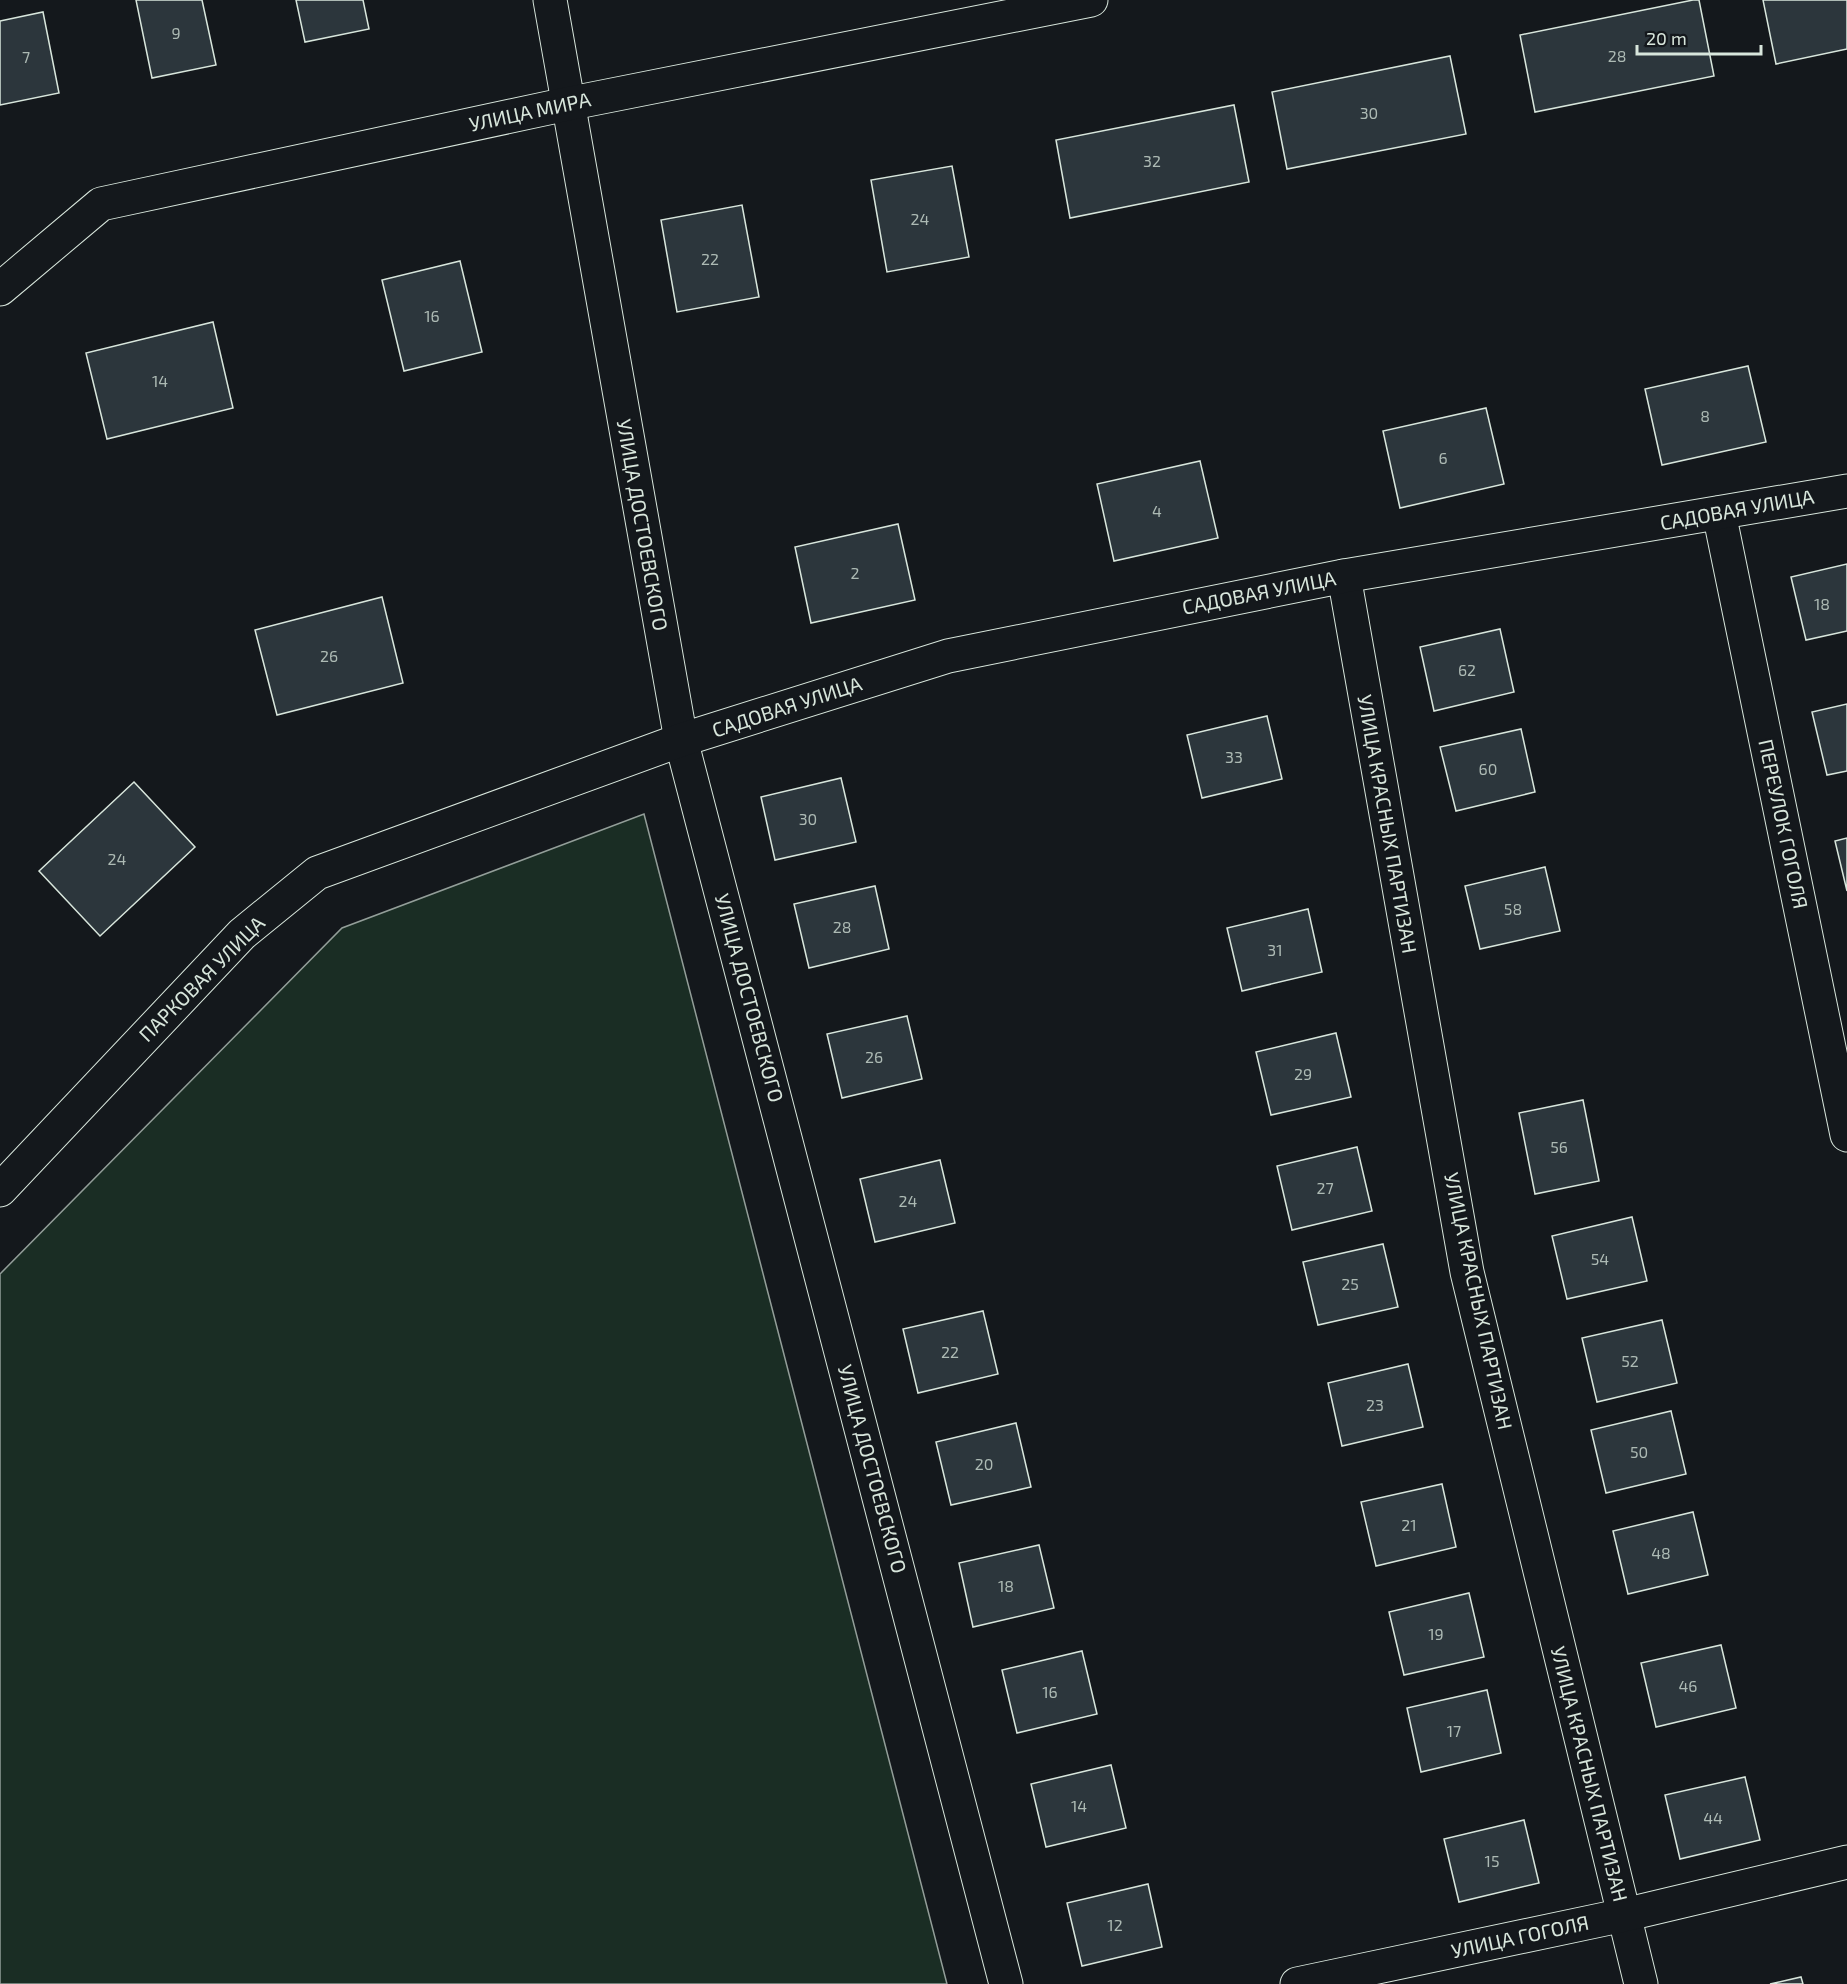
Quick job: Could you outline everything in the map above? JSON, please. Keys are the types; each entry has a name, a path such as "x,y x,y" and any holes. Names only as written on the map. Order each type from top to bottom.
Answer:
{"street":[{"name":"УЛИЦА ДОСТОЕВСКОГО","path":"550,0 681,740 1006,1984"},
{"name":"УЛИЦА МИРА","path":"0,290 101,204 567,104 1091,0"},
{"name":"САДОВАЯ УЛИЦА","path":"681,740 948,656 1344,576 1847,491"},
{"name":"ПЕРЕУЛОК ГОГОЛЯ","path":"1719,513 1847,1135"},
{"name":"УЛИЦА КРАСНЫХ ПАРТИЗАН","path":"1344,576 1467,1272 1641,1984"},
{"name":"ПАРКОВАЯ УЛИЦА","path":"0,1190 242,934 317,873 681,740"},
{"name":"УЛИЦА ГОГОЛЯ","path":"1297,1984 1624,1915 1847,1862"}],"green space":[{"path":"644,814 947,1984 0,1984 0,1274 342,928"}],"building":[{"path":"136,0 202,0 216,65 152,78"},
{"path":"296,0 363,0 369,29 305,42"},
{"path":"1699,0 1714,76 1535,112 1520,35"},
{"path":"1763,0 1847,0 1847,49 1776,64"},
{"path":"43,12 59,93 0,105 0,21"},
{"path":"1450,56 1466,134 1287,169 1272,92"},
{"path":"1234,105 1249,182 1070,218 1056,140"},
{"path":"952,166 969,257 887,272 871,180"},
{"path":"742,205 759,297 677,312 661,220"},
{"path":"460,261 482,352 404,371 382,280"},
{"path":"213,322 233,408 107,439 86,353"},
{"path":"1748,366 1766,442 1662,465 1645,389"},
{"path":"1486,408 1504,484 1400,508 1383,431"},
{"path":"1200,461 1218,538 1114,561 1097,484"},
{"path":"898,524 915,600 811,623 795,547"},
{"path":"1847,564 1847,631 1806,640 1791,577"},
{"path":"382,597 403,683 277,715 255,630"},
{"path":"1500,629 1514,692 1434,711 1420,647"},
{"path":"1847,704 1847,771 1827,775 1812,712"},
{"path":"1267,716 1282,779 1202,798 1187,735"},
{"path":"1521,729 1535,792 1456,811 1440,747"},
{"path":"841,778 856,842 775,860 761,797"},
{"path":"134,782 195,847 100,936 39,871"},
{"path":"1847,838 1847,891 1835,841"},
{"path":"1545,867 1560,931 1480,949 1465,886"},
{"path":"875,886 889,949 809,968 794,904"},
{"path":"1308,909 1322,972 1242,991 1227,928"},
{"path":"907,1016 922,1079 842,1098 827,1034"},
{"path":"1336,1033 1351,1097 1271,1115 1256,1052"},
{"path":"1583,1100 1599,1181 1535,1194 1519,1113"},
{"path":"1357,1147 1372,1211 1292,1230 1277,1166"},
{"path":"940,1160 955,1223 875,1242 860,1179"},
{"path":"1632,1217 1647,1281 1567,1299 1552,1236"},
{"path":"1383,1244 1398,1307 1318,1325 1303,1262"},
{"path":"983,1311 998,1374 918,1393 903,1329"},
{"path":"1662,1320 1677,1383 1597,1402 1582,1338"},
{"path":"1408,1364 1423,1427 1342,1446 1328,1383"},
{"path":"1671,1411 1686,1474 1606,1493 1591,1430"},
{"path":"1016,1423 1031,1487 951,1505 936,1442"},
{"path":"1442,1484 1456,1547 1376,1566 1361,1502"},
{"path":"1693,1512 1708,1575 1628,1594 1613,1531"},
{"path":"1039,1545 1054,1608 973,1627 959,1563"},
{"path":"1469,1593 1484,1657 1404,1675 1389,1612"},
{"path":"1721,1645 1736,1708 1656,1727 1641,1663"},
{"path":"1082,1651 1097,1714 1017,1733 1002,1670"},
{"path":"1487,1690 1501,1753 1421,1772 1407,1708"},
{"path":"1111,1765 1126,1828 1046,1847 1031,1784"},
{"path":"1745,1777 1760,1840 1680,1859 1665,1795"},
{"path":"1524,1820 1539,1883 1459,1902 1444,1839"},
{"path":"1148,1884 1162,1947 1082,1966 1067,1903"},
{"path":"1801,1977 1803,1984 1770,1984"}]}
